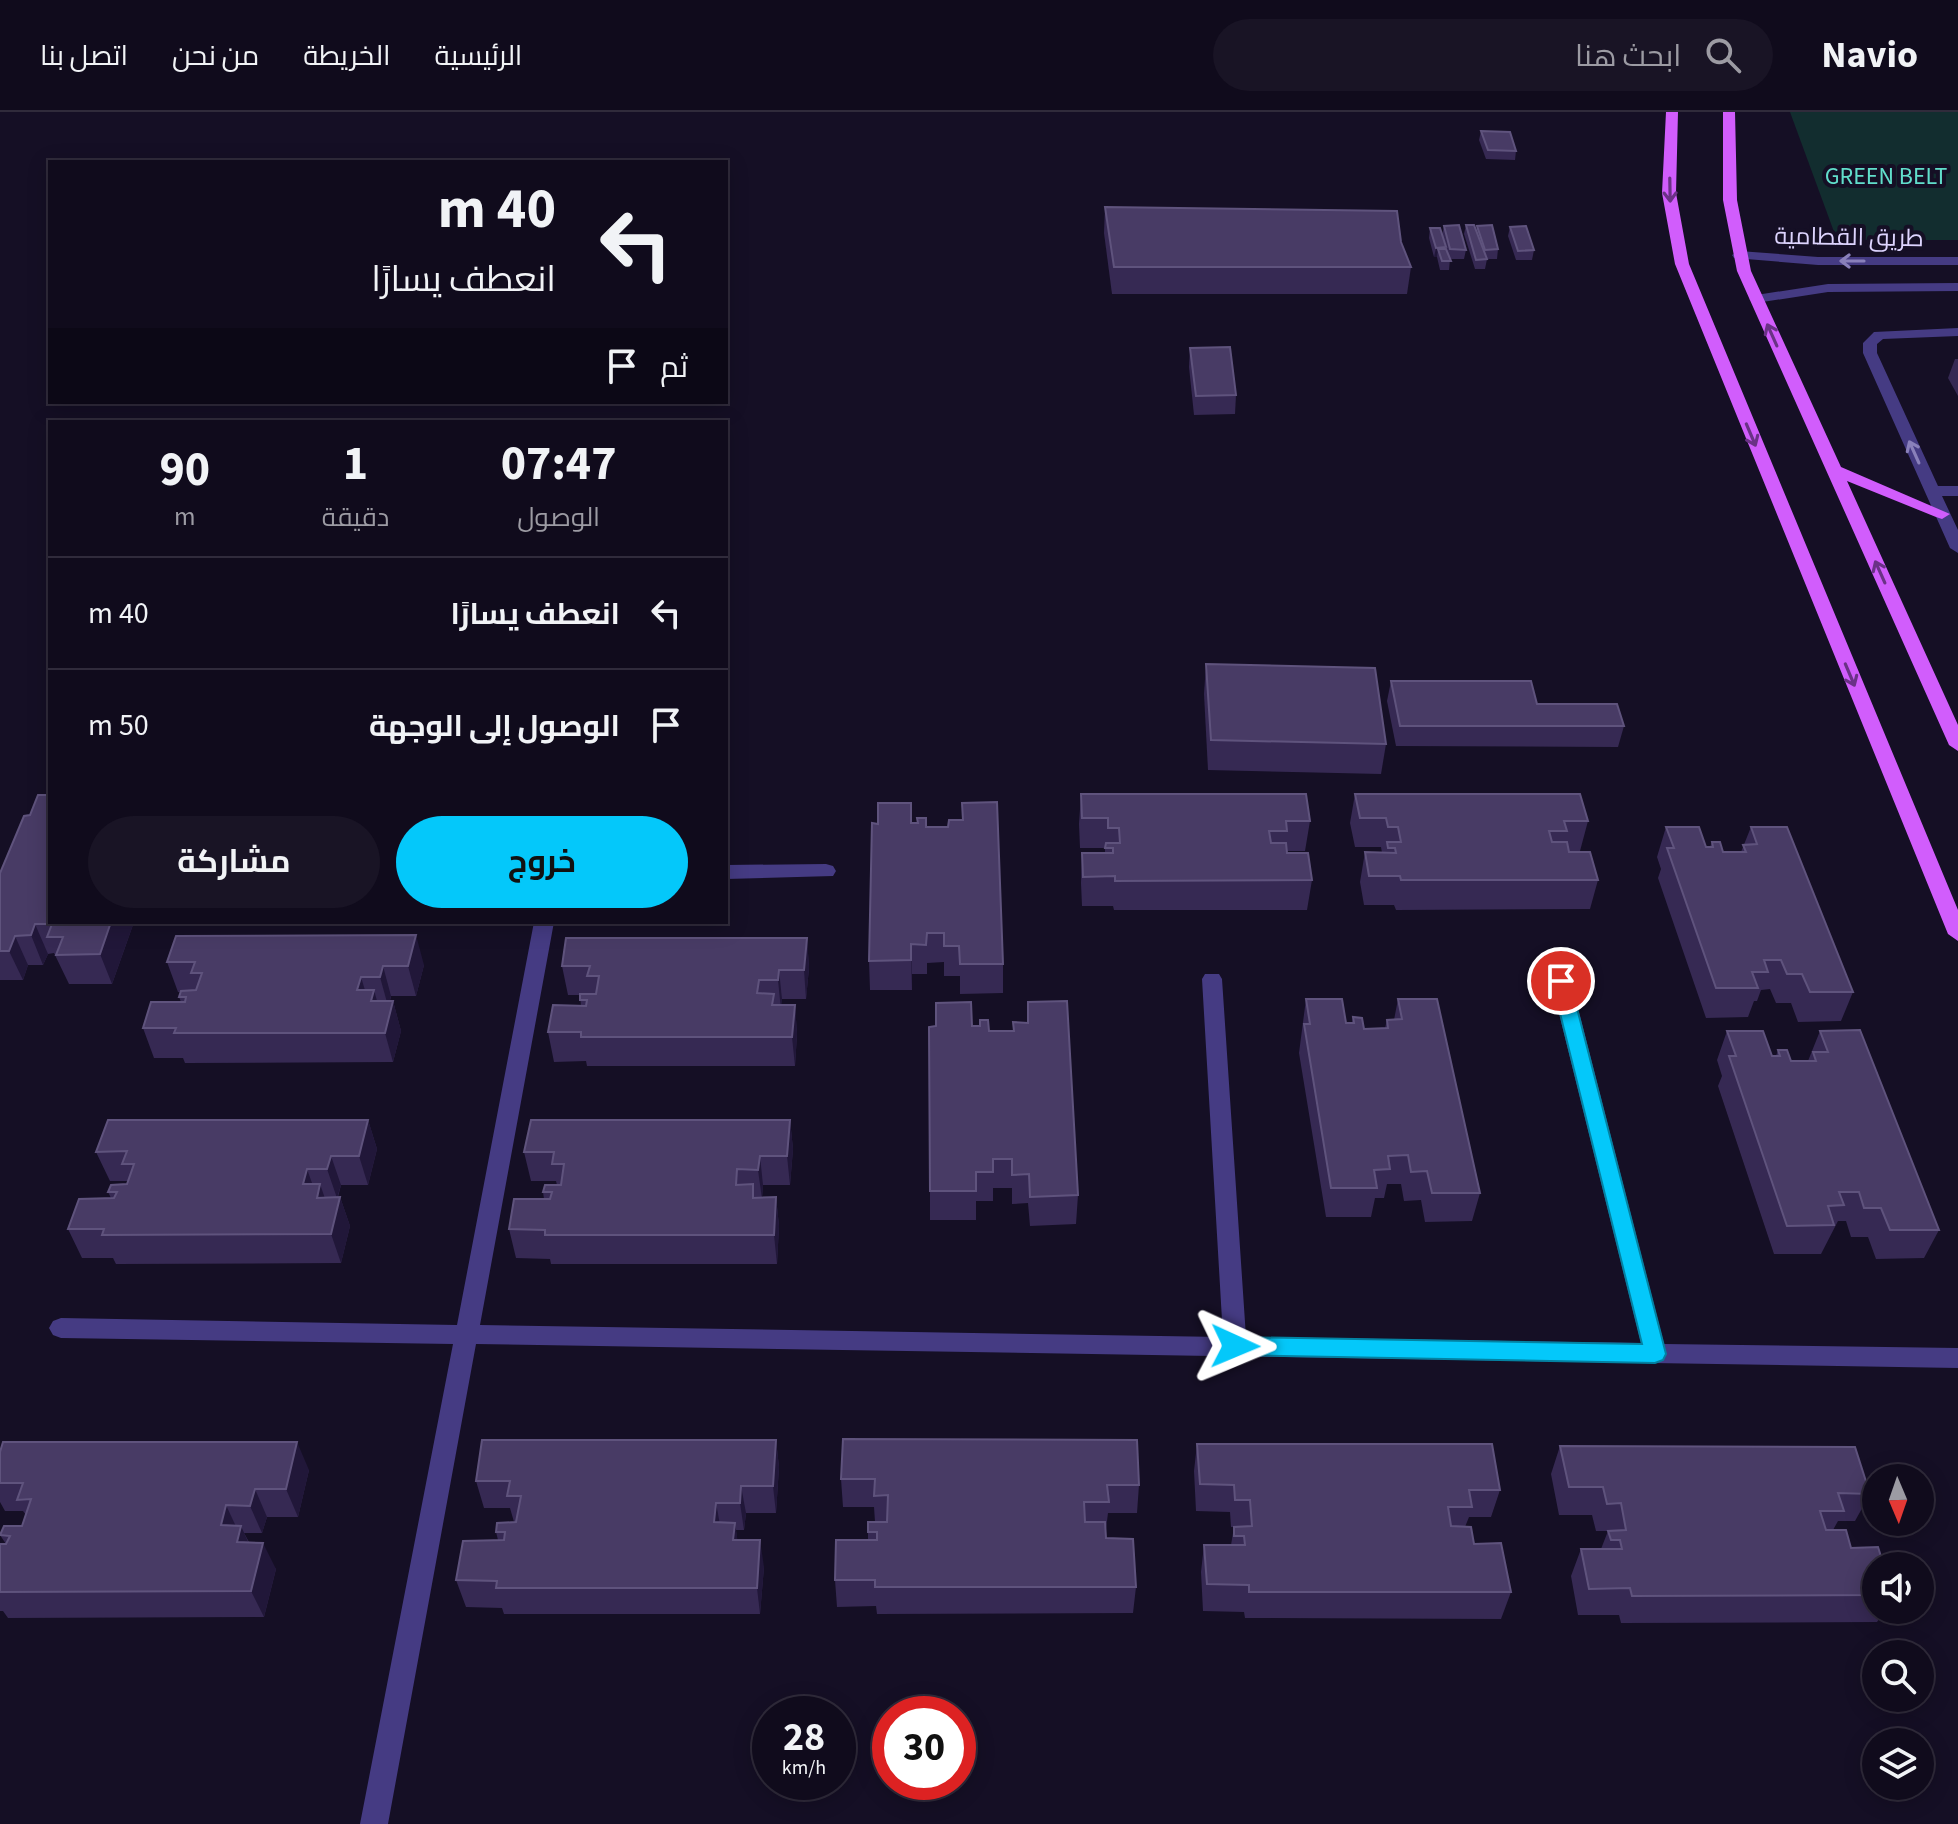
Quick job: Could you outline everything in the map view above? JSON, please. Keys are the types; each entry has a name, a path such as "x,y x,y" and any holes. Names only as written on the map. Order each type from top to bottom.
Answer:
{"main road":[{"path":"1672,112 1669,193 1673,228 1686,277 1958,934"},
{"path":"1729,112 1730,200 1739,255 1756,299 1958,745"},
{"path":"1833,470 1942,514"}],"street":[{"name":"طريق القطامية","path":"1739,255 1818,261 1958,261"},
{"name":"طريق القطامية","path":"1756,299 1828,288 1958,287"},
{"path":"1958,332 1897,332 1879,335 1870,343 1870,353 1958,548"},
{"path":"1931,491 1958,491"},
{"path":"728,872 826,871"},
{"path":"374,1824 544,924"},
{"path":"1212,979 1235,1346"},
{"path":"1561,981 1655,1354"},
{"path":"61,1328 1958,1358"}],"green space":[{"name":"GREEN BELT","path":"1790,112 1958,112 1958,240 1837,240"}],"building":[{"path":"1481,131 1510,132 1516,151 1488,150"},
{"path":"1105,207 1397,211 1401,242 1411,267 1114,267"},
{"path":"1459,225 1466,250 1450,249 1444,226"},
{"path":"1466,225 1474,225 1487,259 1476,260"},
{"path":"1492,225 1498,249 1485,250 1477,226"},
{"path":"1526,226 1534,250 1518,251 1510,227"},
{"path":"1430,228 1440,228 1446,247 1436,248"},
{"path":"1438,249 1446,249 1451,261 1442,261"},
{"path":"1230,347 1236,395 1196,396 1190,348"},
{"path":"1206,664 1375,668 1386,744 1211,740"},
{"path":"1391,681 1531,681 1537,704 1617,704 1624,726 1400,726"},
{"path":"1081,794 1306,794 1310,821 1286,821 1287,831 1269,831 1271,843 1286,843 1287,853 1308,853 1312,880 1115,881 1115,876 1083,877 1082,853 1113,853 1113,848 1105,848 1106,843 1120,843 1119,828 1108,828 1108,818 1082,818"},
{"path":"1355,794 1580,794 1588,821 1564,821 1567,831 1549,831 1552,842 1567,842 1569,852 1590,852 1598,880 1401,880 1400,876 1369,876 1365,852 1396,853 1395,848 1388,848 1387,842 1401,842 1398,827 1388,827 1386,818 1360,818"},
{"path":"38,795 48,795 48,924 35,924 31,935 15,936 9,951 0,951 0,873 24,816 30,815"},
{"path":"997,802 1003,964 960,964 959,946 944,946 944,933 927,933 926,945 911,944 911,960 869,961 872,823 878,824 878,803 911,803 911,823 918,823 917,818 926,818 926,827 948,827 949,820 963,820 962,803"},
{"path":"1666,827 1699,827 1706,847 1713,847 1712,842 1720,842 1723,852 1746,852 1743,845 1757,844 1751,827 1787,827 1853,992 1810,992 1802,974 1787,974 1781,960 1764,960 1768,972 1752,972 1758,988 1716,988 1667,848 1674,848"},
{"path":"52,924 110,924 100,954 56,955 63,937 47,937"},
{"path":"416,935 408,966 383,966 380,977 361,977 357,990 374,990 371,1001 393,1001 385,1033 174,1033 176,1028 143,1028 151,1002 185,1002 186,997 179,997 181,991 196,990 202,973 191,973 195,962 167,962 176,936"},
{"path":"566,938 807,938 804,970 779,970 778,980 759,980 757,993 774,994 772,1005 795,1005 792,1037 581,1037 581,1032 548,1032 553,1005 586,1006 587,1000 580,1000 580,994 596,994 599,976 587,976 590,966 562,966"},
{"path":"1306,999 1342,999 1346,1023 1354,1023 1353,1017 1362,1018 1364,1029 1388,1028 1387,1020 1402,1019 1398,999 1437,999 1480,1193 1432,1193 1427,1171 1411,1172 1408,1155 1388,1156 1390,1169 1374,1170 1377,1188 1331,1188 1304,1024 1310,1024"},
{"path":"1067,1001 1078,1195 1030,1197 1029,1174 1012,1175 1012,1159 993,1159 993,1172 976,1172 976,1191 930,1191 929,1027 936,1026 936,1003 971,1002 972,1026 980,1026 980,1020 988,1020 989,1031 1014,1031 1013,1022 1028,1023 1028,1002"},
{"path":"1860,1030 1939,1230 1890,1230 1881,1208 1864,1208 1859,1192 1839,1192 1844,1205 1828,1206 1834,1225 1787,1226 1729,1056 1736,1056 1727,1031 1763,1031 1772,1056 1780,1056 1778,1050 1787,1050 1791,1061 1816,1061 1813,1052 1828,1052 1820,1031"},
{"path":"108,1120 368,1120 359,1156 331,1156 327,1169 307,1169 303,1184 320,1184 317,1198 340,1197 331,1234 102,1235 104,1229 68,1229 79,1199 114,1198 117,1192 108,1192 111,1185 127,1184 134,1164 122,1164 127,1151 96,1152"},
{"path":"531,1120 790,1120 787,1156 760,1156 758,1170 737,1169 736,1185 753,1184 753,1198 776,1197 774,1235 545,1235 545,1230 509,1229 514,1199 550,1199 552,1192 543,1192 545,1185 561,1185 564,1164 552,1164 554,1152 524,1152"},
{"path":"843,1439 1137,1440 1139,1485 1107,1485 1109,1502 1084,1502 1085,1522 1105,1522 1106,1538 1133,1539 1136,1587 875,1587 875,1580 835,1580 836,1540 877,1540 877,1532 868,1532 868,1522 887,1522 888,1495 874,1496 875,1479 841,1479"},
{"path":"482,1440 776,1440 773,1486 741,1486 740,1503 716,1503 714,1522 735,1523 733,1540 760,1540 757,1588 496,1588 497,1581 456,1580 463,1541 504,1540 505,1532 496,1532 497,1523 516,1522 521,1496 507,1496 510,1481 476,1481"},
{"path":"3,1442 297,1442 286,1489 255,1489 250,1506 226,1505 221,1525 241,1526 237,1542 263,1543 251,1591 0,1592 0,1544 6,1544 10,1536 0,1535 4,1526 22,1526 31,1499 17,1500 23,1483 0,1483"},
{"path":"1197,1444 1492,1444 1500,1490 1469,1490 1472,1507 1448,1507 1451,1526 1471,1527 1474,1544 1501,1543 1511,1592 1249,1592 1249,1585 1207,1584 1204,1545 1245,1545 1244,1536 1234,1536 1234,1527 1252,1526 1250,1500 1235,1500 1234,1485 1200,1484"},
{"path":"1560,1446 1855,1447 1862,1469 1862,1494 1838,1493 1844,1511 1820,1511 1826,1530 1846,1530 1851,1548 1878,1547 1880,1552 1862,1552 1862,1595 1632,1596 1630,1588 1589,1589 1581,1549 1622,1549 1620,1540 1611,1540 1608,1531 1626,1530 1621,1503 1607,1504 1603,1487 1569,1487"}],"route":[{"path":"1235,1346 1655,1354 1561,981"}]}
